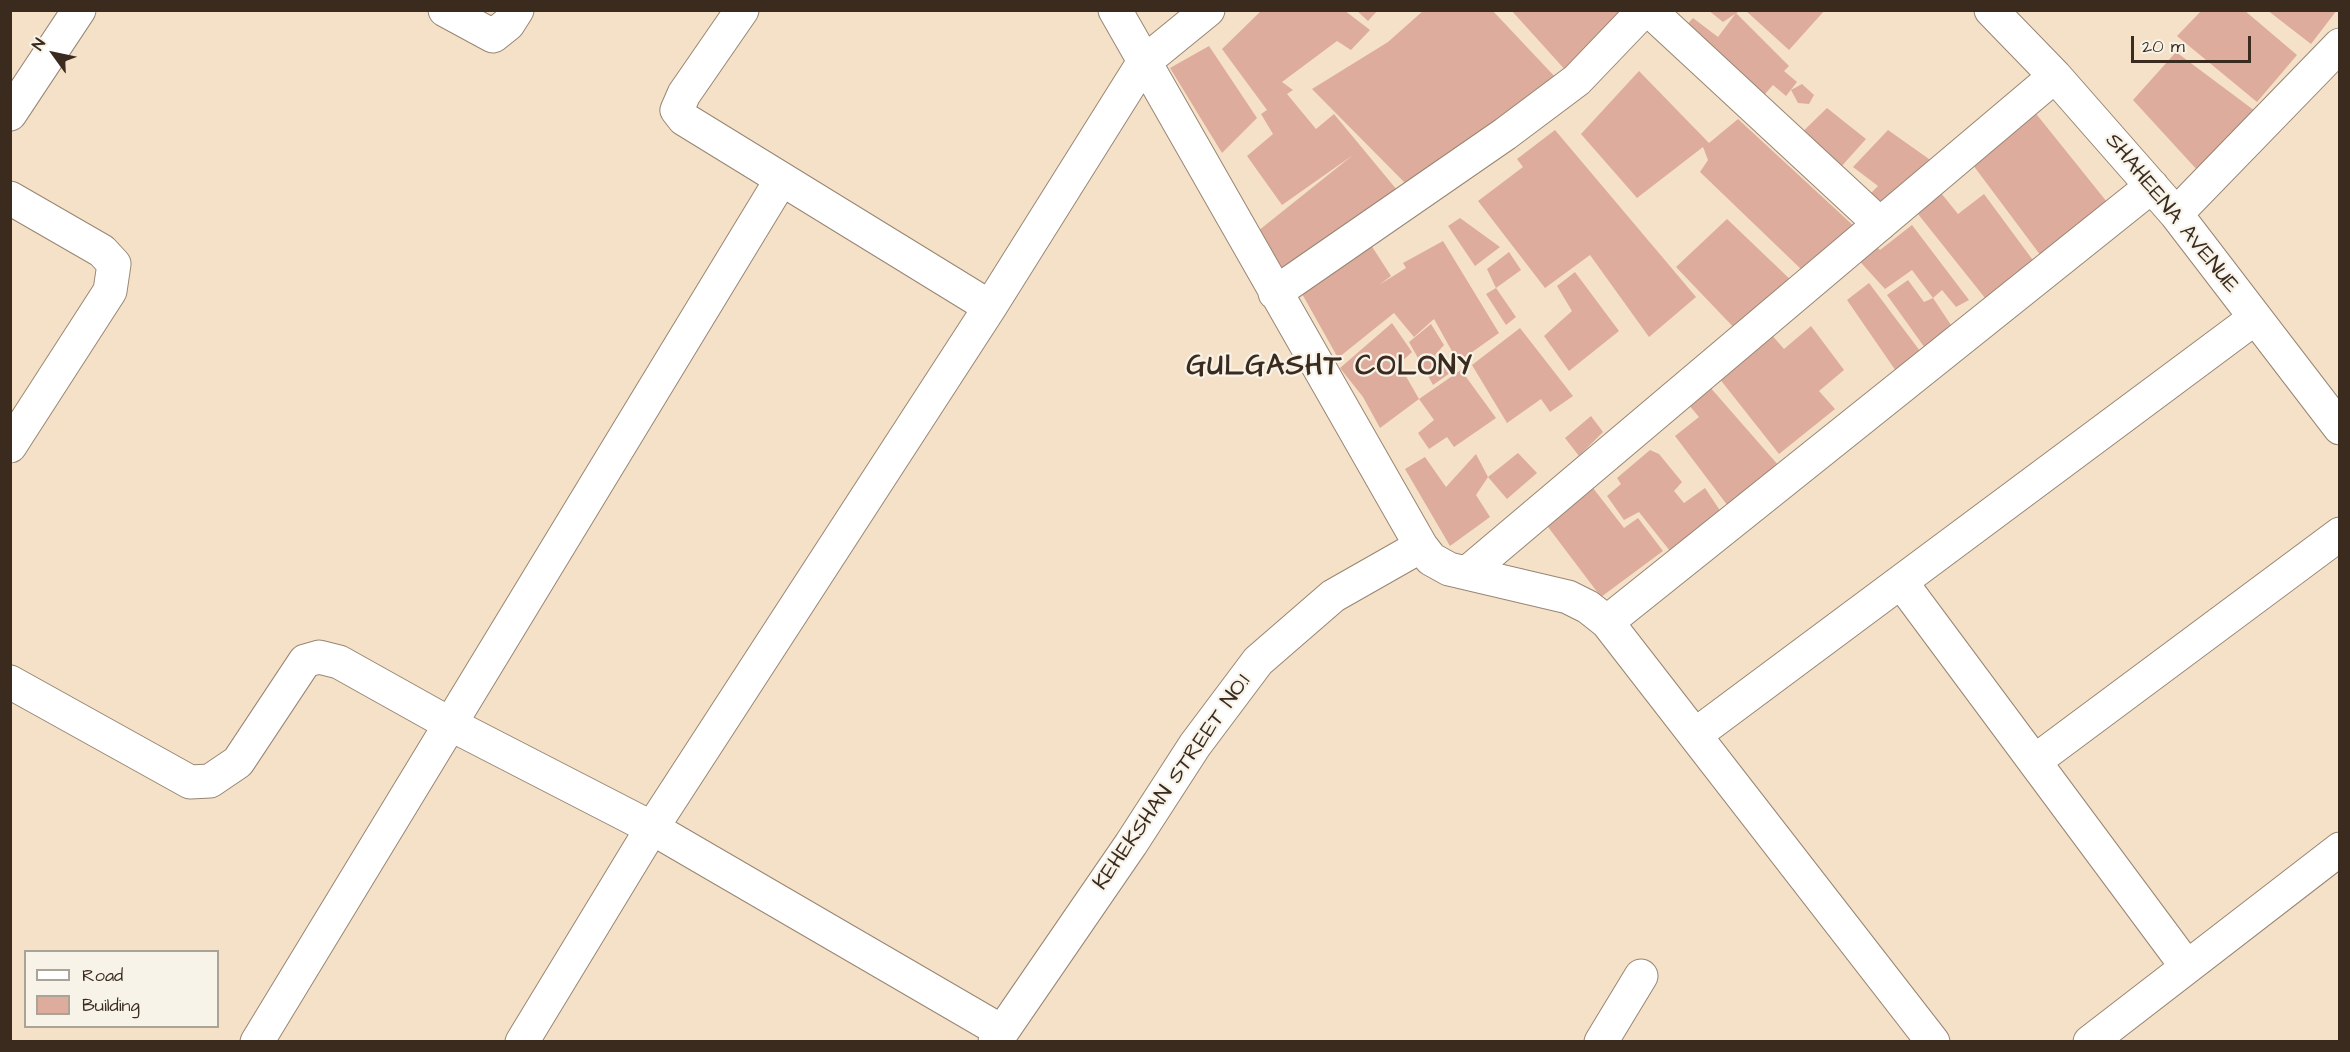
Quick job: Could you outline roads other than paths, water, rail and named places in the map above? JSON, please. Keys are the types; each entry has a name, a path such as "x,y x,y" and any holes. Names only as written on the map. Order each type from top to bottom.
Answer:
{"street":[{"path":"10,114 79,10"},
{"path":"445,10 493,36 508,24 517,10"},
{"path":"742,10 684,94 678,110 684,119 990,307"},
{"path":"1115,10 1143,63 1421,546 1431,559 1449,569 1568,597 1588,607 1607,622 1933,1041"},
{"path":"522,1041 652,828 990,307 1143,63 1208,10"},
{"path":"1275,292 1505,134 1576,81 1644,10"},
{"path":"1649,10 1880,224"},
{"name":"SHAHEENA AVENUE","path":"1990,10 2055,76 2176,214 2340,428"},
{"path":"2176,214 2340,45"},
{"path":"1468,572 2055,76"},
{"path":"257,1041 781,180"},
{"path":"1607,622 2152,186"},
{"path":"10,198 102,251 114,264 110,291 10,446"},
{"path":"1695,735 2255,318"},
{"path":"2035,761 2340,534"},
{"name":"KEHEKSHAN STREET NO.1","path":"998,1036 1131,844 1195,745 1258,661 1333,596 1421,546"},
{"path":"1901,582 2187,967"},
{"path":"10,682 190,782 210,781 238,762 304,662 319,657 339,662 450,724 652,828 998,1036"},
{"path":"2090,1041 2340,849"},
{"path":"1601,1041 1641,976"}],"district":[{"name":"GULGASHT COLONY","path":"1330,368"}]}
